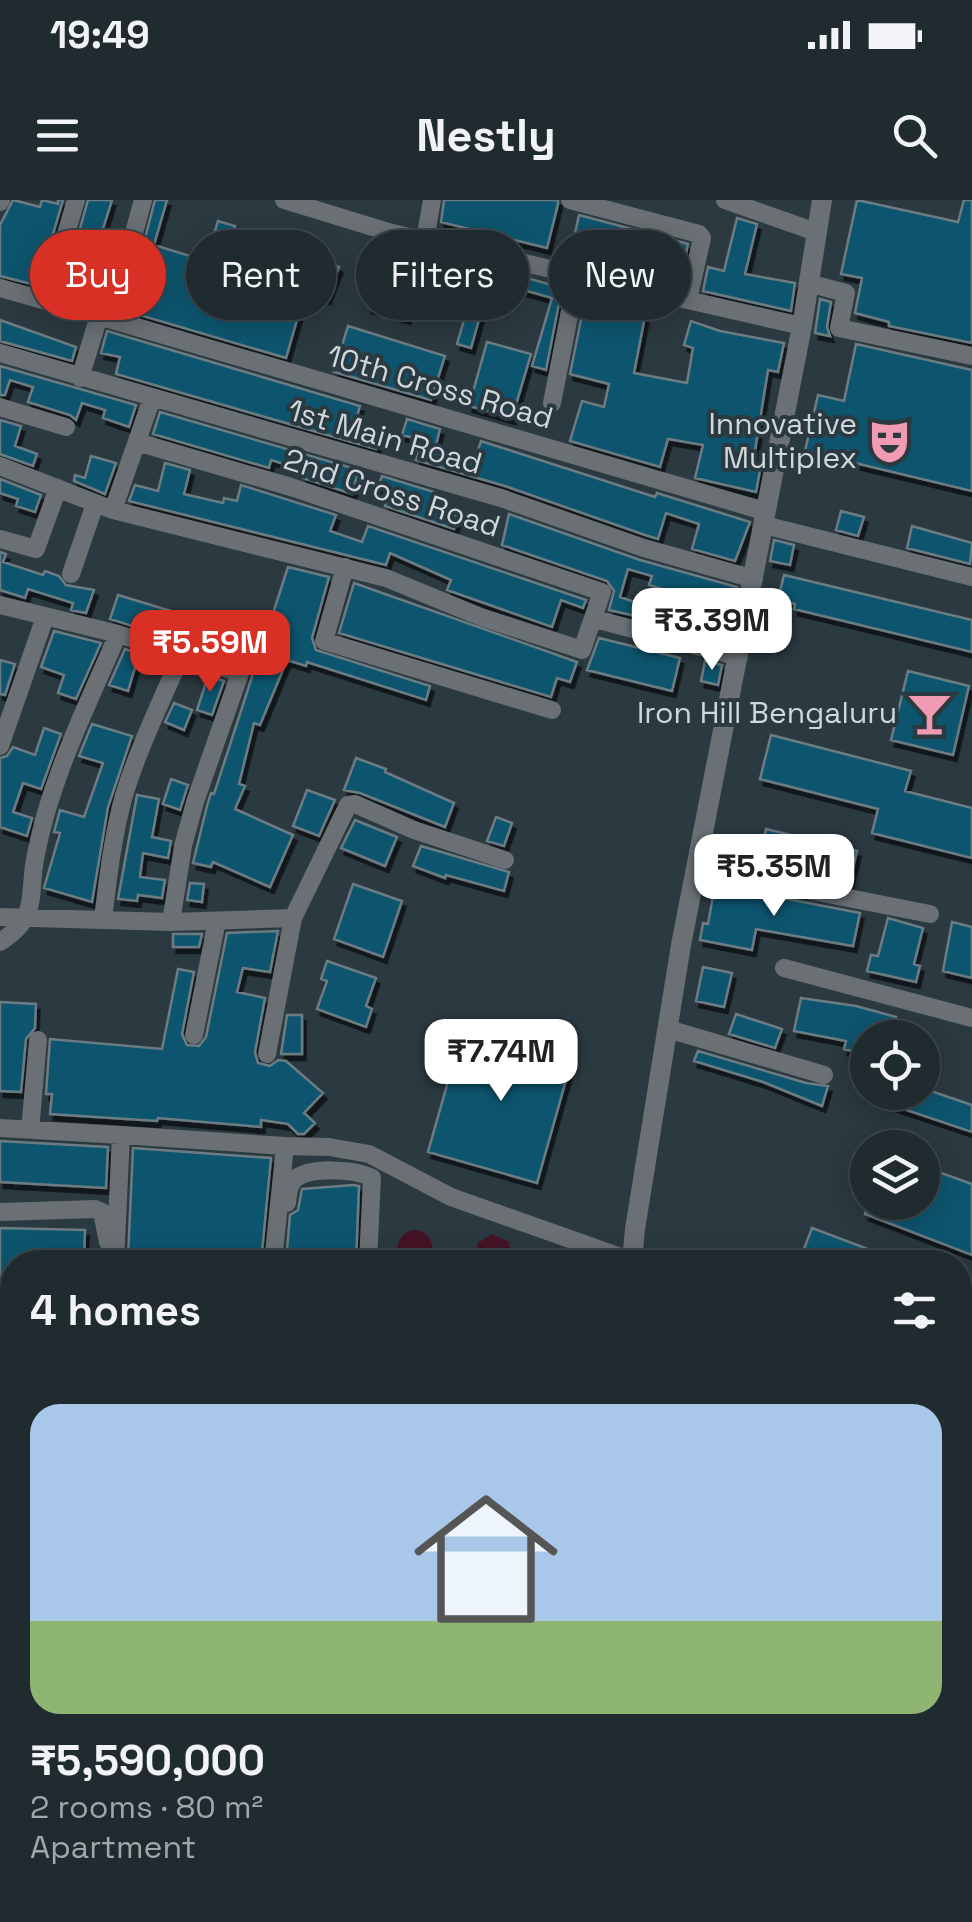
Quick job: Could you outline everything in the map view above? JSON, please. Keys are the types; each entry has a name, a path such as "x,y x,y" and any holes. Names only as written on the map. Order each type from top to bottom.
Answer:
{"street":[{"path":"67,230 76,200"},
{"path":"133,230 143,200"},
{"path":"287,200 390,230"},
{"path":"426,230 432,200"},
{"path":"570,200 683,230"},
{"path":"725,200 816,232"},
{"path":"636,1250 696,868 802,326 822,200"},
{"path":"691,232 702,238 702,248 691,289"},
{"path":"808,283 846,293 839,328 972,356"},
{"name":"10th Cross Road","path":"0,288 30,296"},
{"path":"691,301 802,326"},
{"path":"80,378 104,320"},
{"name":"10th Cross Road","path":"115,320 764,518 972,577"},
{"path":"552,404 568,320"},
{"name":"1st Main Road","path":"0,353 501,498 644,548 754,579"},
{"path":"113,510 152,398"},
{"path":"0,407 66,427"},
{"name":"2nd Cross Road","path":"138,442 290,487 602,592 595,619"},
{"path":"0,466 113,510 386,578 481,617 582,650 595,619 739,657"},
{"path":"0,539 36,550 58,488"},
{"path":"71,574 94,504"},
{"path":"345,566 324,641 552,710"},
{"path":"0,605 118,634 236,671 240,678 195,802 183,846 171,922"},
{"path":"0,746 45,617"},
{"path":"0,942 16,932 28,916 45,813 118,634"},
{"path":"103,919 124,798 138,755 181,656"},
{"path":"267,1054 293,918 348,805 355,804 414,830 505,860"},
{"path":"696,868 930,914"},
{"path":"0,917 171,922 293,918"},
{"path":"194,1035 217,922"},
{"path":"784,968 972,1018"},
{"path":"668,1030 824,1075"},
{"path":"30,1130 38,1040"},
{"path":"0,1128 369,1154 452,1197 600,1250"},
{"path":"115,1250 121,1136"},
{"path":"277,1250 285,1146"},
{"path":"356,1152 356,1172"},
{"path":"278,1250 289,1187 295,1179 308,1173 356,1172 372,1178 369,1250"},
{"path":"0,1212 94,1209 102,1212 111,1250"}],"shaded area":[{"path":"408,1231 422,1231 431,1240 432,1250 398,1250 399,1240"},
{"path":"492,1234 509,1242 510,1250 477,1250 478,1243"}],"building":[{"path":"13,200 40,207 42,200 58,204 58,200 63,200 54,230 30,230 30,284 0,276 0,225"},
{"path":"88,200 112,200 103,230 80,230"},
{"path":"155,200 167,200 158,230 147,230"},
{"path":"444,200 558,200 547,248 529,244 529,230 474,230 441,222"},
{"path":"857,200 958,222 964,200 972,200 972,343 889,326 889,322 855,313 862,278 841,274"},
{"path":"579,215 635,230 576,230"},
{"path":"737,218 757,224 745,274 795,283 791,311 703,291 708,267 724,271"},
{"path":"218,221 235,226 234,230 215,230"},
{"path":"166,249 186,255 186,320 297,320 286,358 157,320 166,320"},
{"path":"529,279 549,284 549,297 529,291"},
{"path":"820,299 831,302 827,327 830,336 815,333"},
{"path":"549,308 549,320 556,320 546,370 532,366"},
{"path":"0,320 76,347 72,361 0,341"},
{"path":"464,320 479,320 471,348 457,344"},
{"path":"581,320 644,320 634,373 687,383 693,348 684,345 691,321 720,331 784,343 778,372 768,370 753,463 761,465 756,492 695,478 703,445 668,439 660,467 570,441 582,401 604,407 609,384 570,374"},
{"path":"348,326 445,356 431,400 334,372"},
{"path":"107,331 360,406 354,426 381,434 376,449 116,374 120,357 101,353"},
{"path":"487,342 531,354 512,418 469,406"},
{"path":"856,344 972,370 972,491 805,451 818,395 844,401"},
{"path":"0,366 136,405 129,427 103,418 105,410 82,403 76,420 28,402 33,387 10,380 5,395 0,395"},
{"path":"160,412 359,470 352,494 303,478 305,470 271,460 269,468 153,434"},
{"path":"407,419 440,429 435,449 474,462 481,441 655,497 657,493 750,522 735,561 692,549 699,524 666,513 658,539 648,536 416,460 423,440 402,435"},
{"path":"0,420 21,426 15,446 37,454 33,466 0,454"},
{"path":"91,456 116,463 105,494 74,481 75,475 85,478"},
{"path":"165,463 190,470 184,494 223,503 224,498 237,501 241,485 336,515 330,531 362,542 368,526 586,600 583,608 561,600 552,627 447,590 451,580 390,553 386,565 129,501 135,485 158,491"},
{"path":"382,476 434,492 430,504 459,516 454,529 385,506 390,491 378,487"},
{"path":"0,479 41,495 35,512 16,506 18,499 0,493"},
{"path":"841,511 864,517 858,536 836,530"},
{"path":"509,514 640,560 737,587 730,613 649,585 652,576 628,569 620,597 652,608 649,619 609,610 614,591 607,581 502,545"},
{"path":"912,526 972,543 970,564 907,548"},
{"path":"774,540 794,545 790,565 770,561"},
{"path":"0,552 6,554 3,562 43,575 45,571 59,576 66,585 94,590 86,613 71,610 73,603 28,589 25,598 0,590"},
{"path":"288,567 329,577 312,638 316,650 430,686 426,700 307,662 306,666 287,660 260,725 254,723 239,784 245,786 235,809 293,835 270,887 213,862 211,867 193,863 211,793 214,794"},
{"path":"784,575 972,620 972,652 794,609 795,604 778,600"},
{"path":"354,583 577,662 570,682 557,678 551,697 339,633"},
{"path":"118,595 234,630 225,655 110,619"},
{"path":"54,631 101,643 76,699 58,693 64,675 41,667"},
{"path":"599,638 680,658 672,691 587,670"},
{"path":"125,649 139,654 128,691 109,685"},
{"path":"0,660 15,664 5,695 0,694"},
{"path":"705,661 722,665 718,685 701,681"},
{"name":"Iron Hill Bengaluru","path":"908,671 969,686 953,755 891,740"},
{"path":"208,676 224,681 212,715 197,710"},
{"path":"174,703 192,710 184,730 165,722"},
{"path":"92,724 132,736 108,807 92,902 44,888 60,833 54,832 60,810 84,817 103,763 79,756"},
{"path":"44,728 61,734 41,789 23,783 13,812 32,818 27,836 0,827 0,758 13,747 35,755"},
{"path":"771,735 911,771 905,791 972,808 972,858 872,833 878,809 760,779"},
{"path":"356,758 454,803 445,827 344,790"},
{"path":"171,779 188,785 180,810 163,804"},
{"path":"307,790 335,800 319,836 293,826"},
{"path":"137,795 159,799 152,837 171,841 168,858 143,853 140,877 165,880 162,898 138,895 137,901 118,899"},
{"path":"496,817 512,823 504,846 487,841"},
{"path":"355,820 397,837 385,866 341,848"},
{"path":"766,829 857,851 849,885 757,867"},
{"path":"421,846 509,872 504,891 446,875 445,878 413,866"},
{"path":"190,883 204,884 202,902 187,900"},
{"path":"353,884 402,901 383,957 334,939"},
{"path":"715,885 860,913 853,946 756,929 752,950 700,940 703,923 708,924"},
{"path":"888,918 923,928 914,964 920,966 916,982 867,971 871,955 878,956"},
{"path":"952,922 972,927 972,978 943,971"},
{"path":"278,931 270,972 243,968 237,992 265,998 255,1052 258,1063 270,1066 278,1060 286,1061 323,1093 304,1113 315,1123 304,1134 298,1134 288,1124 261,1120 261,1127 50,1114 52,1094 46,1094 50,1039 162,1049 178,969 194,972 182,1034 187,1045 199,1046 206,1037 227,933"},
{"path":"173,934 202,934 199,947 173,947"},
{"path":"327,961 376,978 366,1006 372,1009 366,1027 317,1009 327,981 321,979"},
{"path":"703,967 732,973 724,1007 696,1001"},
{"path":"801,998 896,1017 850,1020 850,1050 844,1049 846,1041 794,1031"},
{"path":"0,1002 36,1004 35,1028 26,1039 21,1092 0,1091"},
{"path":"736,1014 782,1029 775,1048 729,1034"},
{"path":"287,1015 302,1015 302,1054 281,1054"},
{"path":"464,1025 573,1055 537,1183 428,1152"},
{"path":"698,1051 828,1086 822,1106 763,1082 694,1061"},
{"path":"940,1094 972,1105 972,1132 907,1110 940,1110"},
{"path":"0,1141 108,1147 106,1188 0,1182"},
{"path":"133,1148 271,1158 262,1250 128,1250"},
{"path":"940,1172 972,1184 972,1250 959,1250 881,1220 940,1220"},
{"path":"359,1186 356,1250 287,1250 290,1215 298,1210 302,1189"},
{"path":"0,1228 85,1230 84,1250 0,1250"},
{"path":"812,1228 871,1250 804,1250"}],"place":[{"name":"Innovative Multiplex","path":"890,441"},
{"name":"Iron Hill Bengaluru","path":"930,713"}]}
